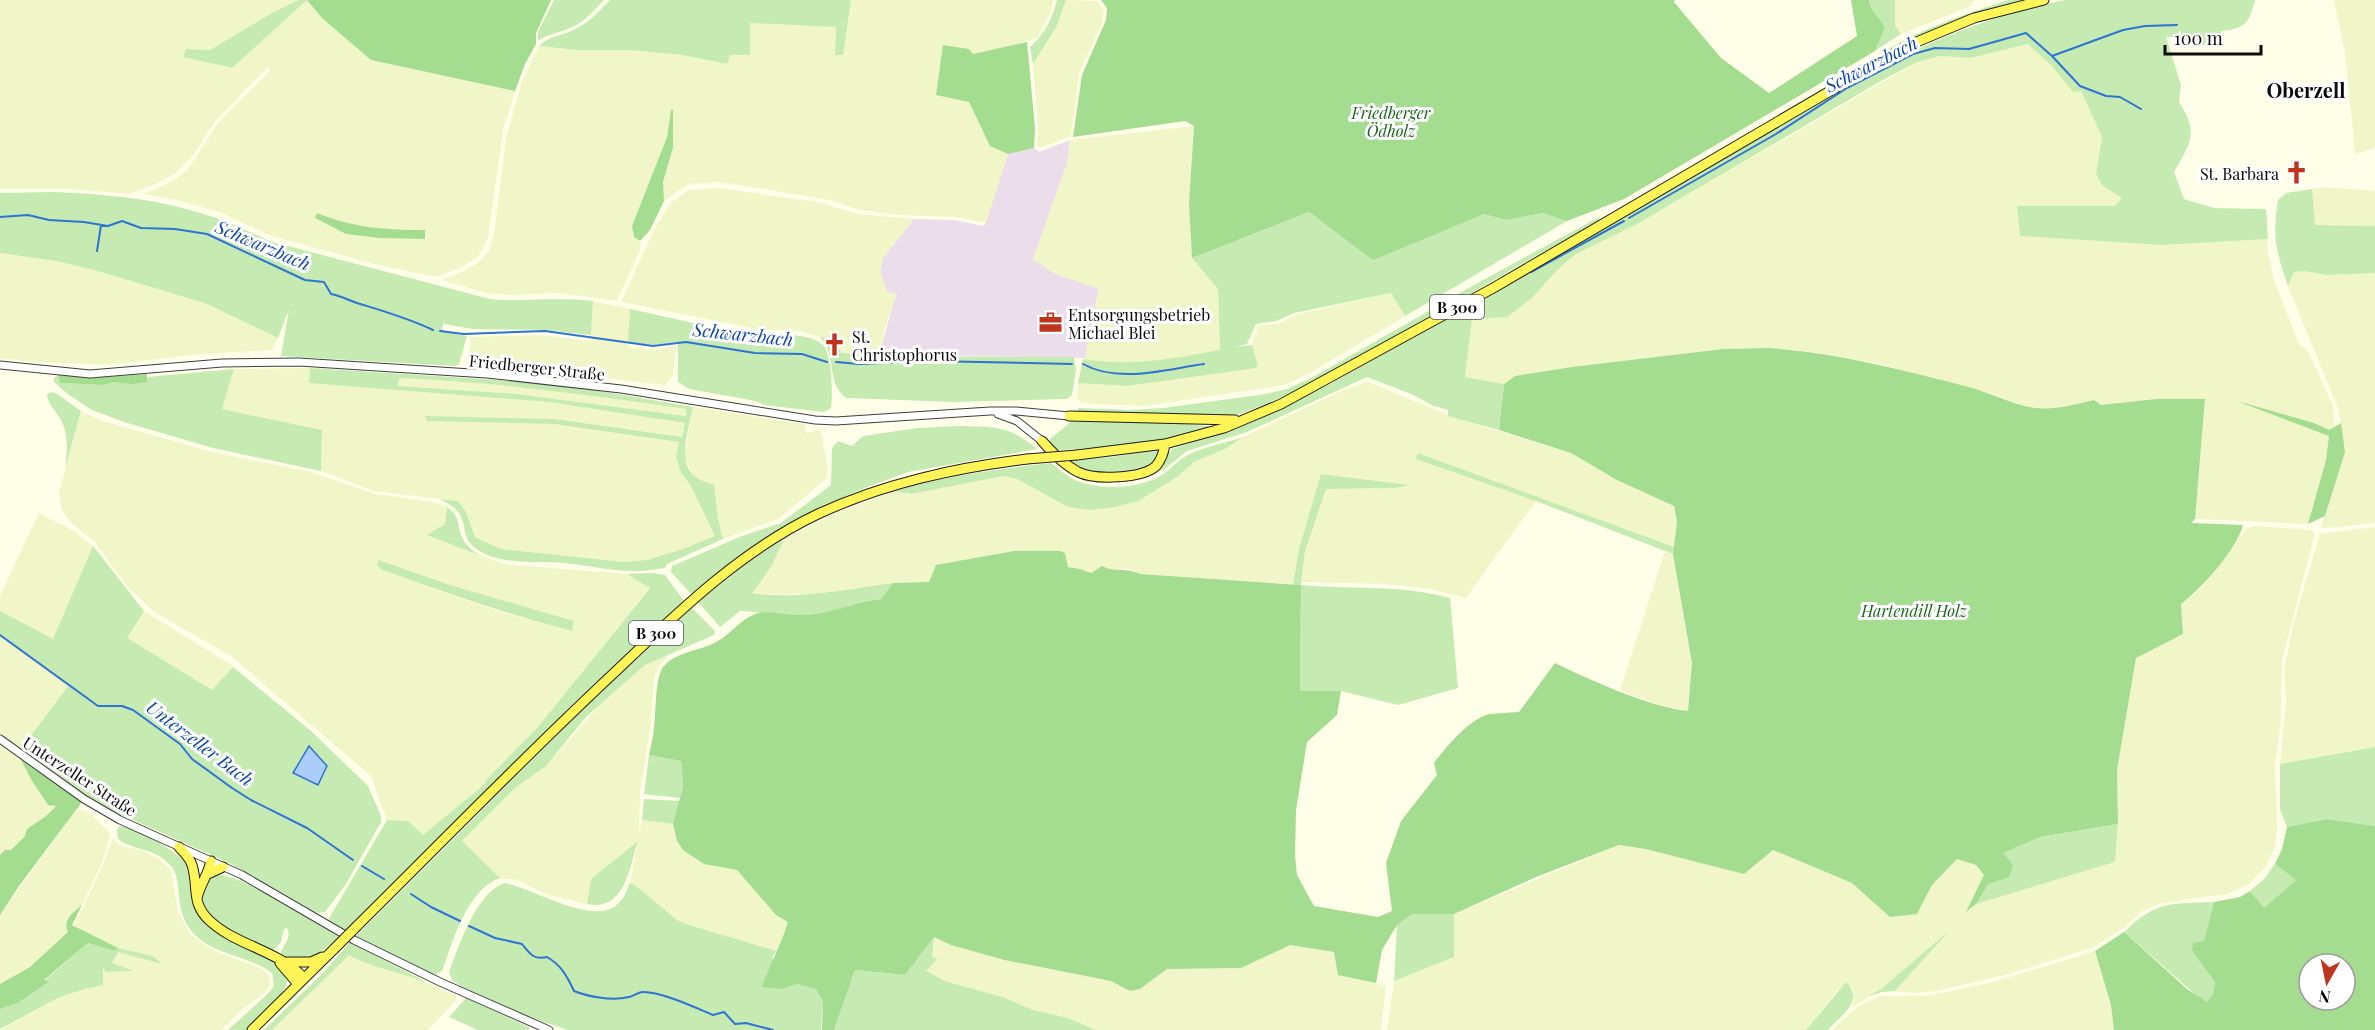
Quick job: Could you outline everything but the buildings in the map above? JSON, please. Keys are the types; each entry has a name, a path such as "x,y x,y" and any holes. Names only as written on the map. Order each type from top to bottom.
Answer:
{"main road":[{"name":"B 300","path":"252,1030 580,704 672,617 748,556 817,515 867,494 943,471 1165,444 1250,418 1307,390 1495,287 1907,46 1974,18 2044,0"},
{"path":"1069,416 1214,421 1250,418"},
{"path":"1041,441 1062,461 1078,472 1092,477 1149,471 1156,466 1165,444"},
{"path":"179,847 191,862 197,900 202,912 220,929 285,962 301,981"},
{"path":"194,882 201,868 211,861"},
{"path":"197,900 211,861"},
{"path":"208,874 224,867"},
{"path":"285,962 311,962 332,951"},
{"path":"269,953 301,981"}],"street":[{"name":"Friedberger Straße","path":"0,364 90,374 196,365 299,362 486,374 621,389 712,405 836,421 990,411 1069,416"},
{"path":"990,411 1017,422 1041,441"},
{"name":"Unterzeller Straße","path":"0,739 79,796 113,817 262,886 354,940 447,985 549,1030"}],"shaded area":[{"path":"1070,140 1067,164 1033,259 1056,274 1099,288 1085,358 879,354 896,294 887,292 880,272 882,259 914,219 953,220 984,226 1008,154 1034,148 1039,152"}],"green space":[{"path":"0,0 298,0 210,50 186,49 184,57 231,68 307,0 322,18 371,60 515,91 503,130 488,238 478,257 460,268 436,277 378,265 272,236 219,212 177,200 144,194 175,180 188,169 218,123 271,70 268,67 216,120 192,157 177,172 158,183 129,194 71,189 0,189","holes":["318,214 343,223 379,230 424,230 425,238 379,238 346,234 315,218"]},
{"path":"298,0 307,0 232,68 183,57 186,49 210,50"},
{"path":"307,0 551,0 536,33 536,44 525,64 515,91 371,60 322,18"},
{"path":"554,0 604,0 580,23 538,41 538,32"},
{"path":"610,0 851,0 843,55 835,55 836,27 750,23 750,55 730,55 727,64 682,55 630,50 577,50 539,46 547,40 582,25 595,16"},
{"path":"851,0 1053,0 1050,14 1037,38 1006,48 973,54 969,102 990,146 1008,154 986,223 956,217 898,215 860,210 830,200 720,182 688,184 664,201 663,182 673,148 671,111 667,137 632,226 634,237 640,241 641,248 617,301 560,293 510,295 486,293 442,280 479,262 489,251 494,234 506,138 522,81 539,46 682,55 726,64 730,55 750,55 750,23 836,27 835,55 842,55"},
{"path":"1057,0 1066,0 1057,26 1033,64 1030,47 1047,26"},
{"path":"1066,0 1097,1 1104,11 1102,23 1079,73 1071,136 1040,148 1037,145 1038,128 1033,64 1057,26"},
{"name":"Friedberger Ödholz","path":"1101,0 1675,0 1674,2 1721,58 1769,93 1857,36 1851,0 1869,0 1871,8 1885,28 1875,51 1624,199 1567,221 1543,213 1506,220 1484,214 1373,260 1309,212 1192,258 1189,203 1194,126 1185,121 1073,137 1082,75 1106,20 1107,8"},
{"path":"1869,0 1895,0 1895,25 1901,34 1875,51 1885,28 1871,8"},
{"path":"1895,0 1974,0 1971,6 1901,34 1895,25"},
{"path":"2009,0 2021,0 1984,10 1947,24 1877,58 1877,55 1893,46 1925,31 1957,17"},
{"path":"2065,0 2255,0 2251,14 2245,23 2236,29 2221,31 2220,46 2191,44 2184,48 2177,37 2166,37 2181,85 2179,102 2191,130 2185,153 2174,172 2184,199 2214,208 2266,209 2268,239 2162,245 2020,236 2017,206 2115,206 2122,198 2102,185 2096,174 2102,137 2081,91 2073,92 2052,66 2028,44 1970,58 1940,56 1917,62 1881,81 1639,223 1576,254 1556,271 1533,297 1507,317 1472,319 1465,377 1504,384 1499,430 1448,416 1448,410 1367,377 1247,432 1187,451 1162,471 1159,469 1172,449 1250,423 1332,383 1627,215 1876,69 1922,47 1992,19"},
{"path":"2334,0 2375,0 2375,148 2355,154 2345,53"},
{"path":"1027,42 1035,128 1034,148 1008,154 990,146 969,102 936,95 943,45 969,49 973,54"},
{"path":"2028,44 2081,91 2102,137 2096,174 2123,197 2115,206 2017,206 2020,236 2162,245 2268,239 2267,248 2274,280 2299,344 2308,351 2333,406 2334,426 2329,431 2314,423 2248,404 2329,436 2326,460 2308,524 2195,519 2205,400 2156,399 2101,405 2093,400 2062,408 2032,408 1992,394 1876,363 1799,350 1770,348 1723,349 1572,367 1515,376 1504,384 1465,377 1472,319 1556,271 1576,254 1639,223 1917,62 1940,56 1970,58"},
{"path":"671,110 673,110 673,148 663,182 664,201 650,230 640,241 634,237 632,226 667,137"},
{"path":"1194,126 1189,203 1192,257 1218,289 1220,350 1152,363 1112,364 1083,359 1099,289 1056,274 1033,259 1067,164 1070,140"},
{"path":"2325,187 2375,191 2375,226 2314,225 2312,189"},
{"path":"718,188 817,202 859,214 914,219 882,259 880,273 887,292 897,294 885,327 879,354 841,353 835,338 820,337 799,331 757,329 621,302 654,230 671,202 689,190"},
{"path":"2312,189 2315,225 2375,226 2375,273 2327,275 2304,271 2294,272 2288,286 2276,244 2275,224 2278,200 2286,193"},
{"path":"54,192 139,199 190,210 241,228 269,241 490,299 593,301 591,335 545,330 473,329 444,324 444,320 442,330 467,336 459,364 455,366 281,356 289,309 278,338 207,304 98,271 56,261 0,253 0,193"},
{"path":"1309,212 1373,259 1484,214 1506,220 1543,213 1567,221 1405,316 1391,293 1294,313 1276,321 1256,324 1247,344 1235,347 1252,345 1258,366 1256,368 1127,386 1078,383 1083,359 1136,362 1220,350 1218,289 1192,258"},
{"path":"317,213 344,222 370,227 425,230 425,239 379,238 346,234 315,218"},
{"path":"1601,216 1596,222 1332,372 1251,410 1223,419 1078,412 1078,408 1131,410 1163,408 1287,389 1315,376"},
{"path":"0,253 56,261 98,271 207,304 278,338 272,350 200,354 109,365 33,362 0,358"},
{"path":"2304,271 2327,275 2375,273 2375,523 2321,527 2345,452 2339,411 2288,286 2294,272"},
{"path":"1391,293 1405,316 1312,372 1285,385 1145,406 1091,404 1080,402 1077,398 1078,383 1127,386 1258,366 1252,345 1258,326 1278,324 1298,314"},
{"path":"593,301 630,309 628,347 653,350 676,346 673,375 665,385 469,363 470,337 540,335 591,341"},
{"path":"630,309 725,330 800,336 817,341 826,350 830,366 831,408 824,412 764,405 756,401 689,389 678,382 678,342 654,345 628,342"},
{"path":"820,337 835,338 841,353 893,356 1074,357 1076,370 1072,395 1067,399 954,402 846,398 836,385 828,352"},
{"name":"Hartendill Holz","path":"1770,348 1845,358 1895,369 1969,387 2035,408 2057,408 2094,400 2101,405 2156,399 2205,399 2195,519 2191,523 2243,525 2226,557 2198,589 2181,604 2183,634 2136,658 2117,770 2118,824 2040,837 2003,853 2013,865 2009,877 1988,884 1976,904 1966,912 1984,875 1976,865 1957,859 1932,885 1917,914 1890,917 1852,883 1773,850 1744,874 1646,849 1619,845 1536,877 1454,914 1412,914 1397,925 1382,950 1376,983 1338,975 1334,952 1290,945 1241,968 1167,969 1140,989 1130,991 1111,981 1004,960 951,945 934,937 905,975 855,970 834,1030 822,1030 823,1001 816,989 797,984 783,989 762,987 788,922 776,915 737,870 704,864 683,850 677,841 673,824 683,787 681,761 649,755 658,681 662,669 671,660 716,642 755,614 766,612 796,615 821,613 881,599 893,583 929,582 936,565 1014,551 1060,551 1065,553 1068,567 1091,573 1102,566 1140,574 1301,585 1300,691 1341,691 1337,715 1307,742 1296,810 1297,875 1314,906 1378,917 1392,911 1386,863 1401,821 1437,775 1434,763 1474,721 1490,714 1519,712 1555,663 1638,699 1688,711 1692,663 1673,554 1677,522 1674,506 1617,480 1571,453 1499,430 1504,384 1515,376 1572,367 1723,349"},
{"path":"310,368 310,383 549,402 685,423 682,437 555,419 425,416 427,421 554,424 680,442 681,473 690,484 715,536 647,560 624,562 500,549 475,537 466,512 458,501 374,491 321,471 322,430 222,409 234,369"},
{"path":"310,368 513,381 594,390 693,407 686,443 687,464 692,473 701,480 714,484 723,539 667,564 665,568 640,571 564,563 518,562 495,558 475,548 469,542 457,511 439,499 458,501 466,512 475,537 500,549 624,562 647,560 715,536 690,484 681,473 676,457 679,442 554,424 427,421 425,416 555,419 682,437 685,423 549,402 309,383","holes":["399,378 542,390 650,404 686,409 686,416 516,394 398,386"]},
{"path":"234,369 222,409 322,430 321,471 213,448 124,422 92,410 54,382 54,378 58,375 60,383 104,385 114,382 146,382 148,377"},
{"path":"147,374 147,382 132,384 114,382 104,385 60,383 58,375 90,378"},
{"path":"399,378 470,382 576,393 686,409 685,416 516,394 398,386"},
{"path":"1368,382 1453,417 1571,453 1617,480 1674,506 1677,522 1674,547 1418,453 1417,459 1536,501 1466,598 1430,589 1387,584 1302,582 1305,551 1326,489 1396,488 1407,485 1322,474 1299,549 1293,584 1140,574 1127,568 1111,571 1102,566 1091,573 1068,567 1065,553 1060,551 1014,551 978,558 929,582 893,583 814,594 752,592 771,567 784,539 824,518 893,491 911,494 1004,476 1017,479 1068,507 1138,501 1177,477 1194,462 1341,391"},
{"path":"50,392 56,393 81,411 65,469 67,450 65,432 61,420 48,399 47,395"},
{"path":"2237,401 2314,423 2329,430 2341,423 2345,452 2325,516 2308,524 2326,460 2329,436"},
{"path":"693,407 806,424 807,433 821,431 828,471 826,479 778,519 723,539 714,484 703,482 693,475 684,457"},
{"path":"81,411 100,420 212,452 311,472 375,494 434,502 447,507 445,524 428,535 503,564 627,574 650,587 538,727 486,780 485,784 423,835 408,821 387,820 371,776 231,656 154,612 127,586 94,541 70,522 61,508 59,492","holes":["380,560 450,585 574,621 572,631 498,611 381,569 377,565"]},
{"path":"1073,420 1208,426 1207,429 1164,440 1121,447 1057,450 1050,443 1050,439"},
{"path":"958,426 1009,431 1037,449 908,472 862,489 813,511 692,595 671,572 672,566 742,536 781,523 831,485 832,448 838,441 852,446 863,436 918,428"},
{"path":"1243,437 1227,448 1194,462 1177,477 1138,501 1115,507 1089,510 1068,507 1017,479 1004,476 911,494 893,491 971,474 1051,463 1070,477 1083,483 1105,487 1129,486 1160,476 1196,451"},
{"path":"1162,449 1159,457 1147,470 1105,474 1080,470 1068,461 1112,457"},
{"path":"1418,453 1674,547 1673,554 1536,501 1416,459"},
{"path":"1321,474 1409,485 1396,488 1326,489 1305,551 1301,585 1394,589 1450,598 1458,688 1398,705 1341,691 1300,691 1301,586 1293,584 1299,549"},
{"path":"447,507 456,517 465,542 479,555 427,535 445,524"},
{"path":"39,513 72,530 93,546 53,640 0,611 0,596"},
{"path":"2254,526 2312,530 2315,533 2282,660 2281,722 2275,766 2277,829 2275,847 2266,867 2248,885 2227,894 2161,903 2142,911 2125,927 2094,947 2005,975 1937,991 1915,993 1895,991 1944,936 1881,989 1852,1007 1854,997 1852,987 1837,991 1806,1030 1387,1030 1394,981 1454,957 1454,914 1619,845 1646,849 1773,850 1852,883 1891,917 1917,914 1932,885 1957,859 1976,865 1984,875 1967,911 1976,904 2115,862 2118,824 2117,770 2136,658 2183,634 2181,604 2196,593 2246,529"},
{"path":"2375,527 2375,747 2280,764 2286,701 2284,670 2294,622 2320,534"},
{"path":"784,539 771,567 752,593 805,594 893,583 881,599 807,615 740,611 720,627 698,602 752,559"},
{"path":"93,546 144,611 127,638 212,690 233,667 311,731 368,786 381,816 381,822 346,884 325,912 317,913 231,864 98,804 20,750 68,686 0,636 0,611 53,639"},
{"path":"1665,551 1673,554 1692,663 1688,711 1659,705 1620,690"},
{"path":"379,560 450,585 574,621 572,631 452,595 405,578 381,569 377,565"},
{"path":"627,574 665,575 684,601 578,699 347,932 328,920 387,820 408,821 423,835 485,784 486,780 538,727 650,588"},
{"path":"692,608 715,631 714,635 645,665 586,717 546,766 515,788 462,841 500,878 488,884 470,904 456,931 442,971 433,976 356,936 582,710"},
{"path":"144,611 233,666 212,691 126,638"},
{"path":"0,636 68,685 20,750 0,735"},
{"path":"662,656 667,657 658,667 654,679 650,730 640,793 639,831 642,820 673,824 677,841 704,864 737,870 776,915 789,922 777,951 677,920 630,883 638,841 591,879 587,904 548,895 517,880 500,878 461,842 515,788 546,766 598,707 645,665"},
{"path":"0,744 20,758 41,796 48,805 56,806 27,829 25,836 11,851 5,850 0,855"},
{"path":"2375,747 2375,826 2327,819 2287,827 2280,809 2280,764"},
{"path":"649,755 681,761 683,787 680,798 644,794"},
{"path":"20,758 82,802 0,915 0,855 5,850 11,850 25,836 27,829 56,806 48,805"},
{"path":"644,799 680,801 673,824 642,820"},
{"path":"76,810 87,811 108,831 110,837 101,865 82,905 66,919 68,932 30,967 0,984 0,915"},
{"path":"2327,819 2375,826 2375,1030 2114,1030 2111,1005 2095,951 2124,932 2187,989 2207,1002 2213,994 2215,982 2192,950 2193,943 2204,941 2214,902 2240,897 2250,891 2264,908 2296,880 2275,864 2282,849 2287,827"},
{"path":"2118,824 2115,862 1976,904 2002,853 2040,837"},
{"path":"120,826 147,836 178,856 189,869 193,900 202,916 263,953 283,969 287,977 284,990 246,1030 228,1030 271,990 273,987 272,973 253,962 212,947 194,934 183,916 177,880 171,866 158,856 118,839 117,830"},
{"path":"113,838 118,844 141,850 158,858 171,870 178,912 191,935 212,950 262,969 268,974 270,985 222,1030 0,1030 58,998 103,985 102,969 106,972 133,971 112,963 118,952 160,963 153,956 118,948 74,926"},
{"path":"638,841 628,875 617,895 600,905 587,904 591,879"},
{"path":"2275,864 2296,880 2264,908 2250,891 2264,879"},
{"path":"215,874 244,882 260,890 339,937 310,961 291,960 281,952 288,937 287,928 284,929 281,942 274,950 231,930 208,911 203,900 205,887"},
{"path":"505,883 575,908 603,911 620,902 630,883 677,920 777,951 772,956 783,989 797,984 816,989 823,1001 821,1030 568,1030 532,1018 464,988 452,980 449,972 458,948 477,908 495,888"},
{"path":"2214,902 2204,942 2209,973 2215,982 2213,994 2207,1002 2204,1002 2124,932 2146,914 2165,906"},
{"path":"82,905 72,925 118,948 115,951 88,943 44,980 49,982 18,1003 0,1009 0,984 30,967 68,932 67,920"},
{"path":"1412,914 1454,914 1454,957 1394,981 1397,925"},
{"path":"1949,931 1895,991 1869,996 1881,989"},
{"path":"934,937 951,945 1003,960 1111,981 1130,991 1140,989 1167,969 1241,968 1290,945 1334,952 1369,981 1386,986 1381,1030 1096,1030 1068,1018 1033,1010 1003,997 947,982 925,971 936,959 932,958"},
{"path":"934,937 932,957 937,959 926,971 947,982 1003,997 1033,1010 1068,1018 1096,1030 834,1030 855,970 905,975"},
{"path":"350,942 428,983 349,955 272,1030 264,1030 323,973"},
{"path":"88,943 115,951 118,948 153,956 162,964 118,952 112,963 134,971 106,972 103,969 103,985 58,998 0,1029 0,1009 18,1003 48,983 44,981"},
{"path":"2095,951 2111,1005 2114,1030 1832,1030 1857,1007 1879,996 1923,996 1948,992 1993,982"},
{"path":"349,954 358,960 403,972 428,983 456,996 455,1002 428,1030 272,1030"},
{"path":"1846,982 1853,996 1849,1008 1828,1030 1806,1030"},
{"path":"466,998 529,1027 529,1030 478,1030 449,1017"}],"water":[{"path":"309,746 327,766 318,785 293,773"}],"waterway":[{"name":"Schwarzbach","path":"1629,218 1776,134 1847,88 1913,54 1935,48 1969,49 2026,33 2052,56 2123,30 2145,26 2177,25"},
{"path":"2052,56 2080,86 2106,96 2120,97 2141,109"},
{"name":"Schwarzbach","path":"0,217 28,215 49,220 108,226 122,221 141,228 175,229 207,234 305,280 324,282 331,294 405,318 433,330"},
{"name":"Schwarzbach","path":"1531,272 1624,221"},
{"path":"97,251 101,225"},
{"name":"Schwarzbach","path":"440,331 464,334 545,331 653,346 686,342 755,353 802,354 827,362"},
{"name":"Schwarzbach","path":"836,362 859,364 929,361 1072,364"},
{"name":"Schwarzbach","path":"1083,364 1097,370 1127,374 1204,364"},
{"name":"Unterzeller Bach","path":"0,635 98,706 122,706 133,710 180,744 192,759 232,788 307,828 353,860"},
{"name":"Unterzeller Bach","path":"362,866 384,879"},
{"name":"Unterzeller Bach","path":"411,894 460,921"},
{"name":"Unterzeller Bach","path":"469,926 495,938 522,944 535,957 547,957 563,971 574,991 615,999 650,992 713,1015 724,1012 735,1024 746,1023 773,1030"}],"place":[{"name":"St. Barbara","path":"2297,173"},
{"name":"Entsorgungsbetrieb Michael Blei","path":"1050,323"},
{"name":"St. Christophorus","path":"834,345"}],"district":[{"name":"Oberzell","path":"2306,89"}]}
